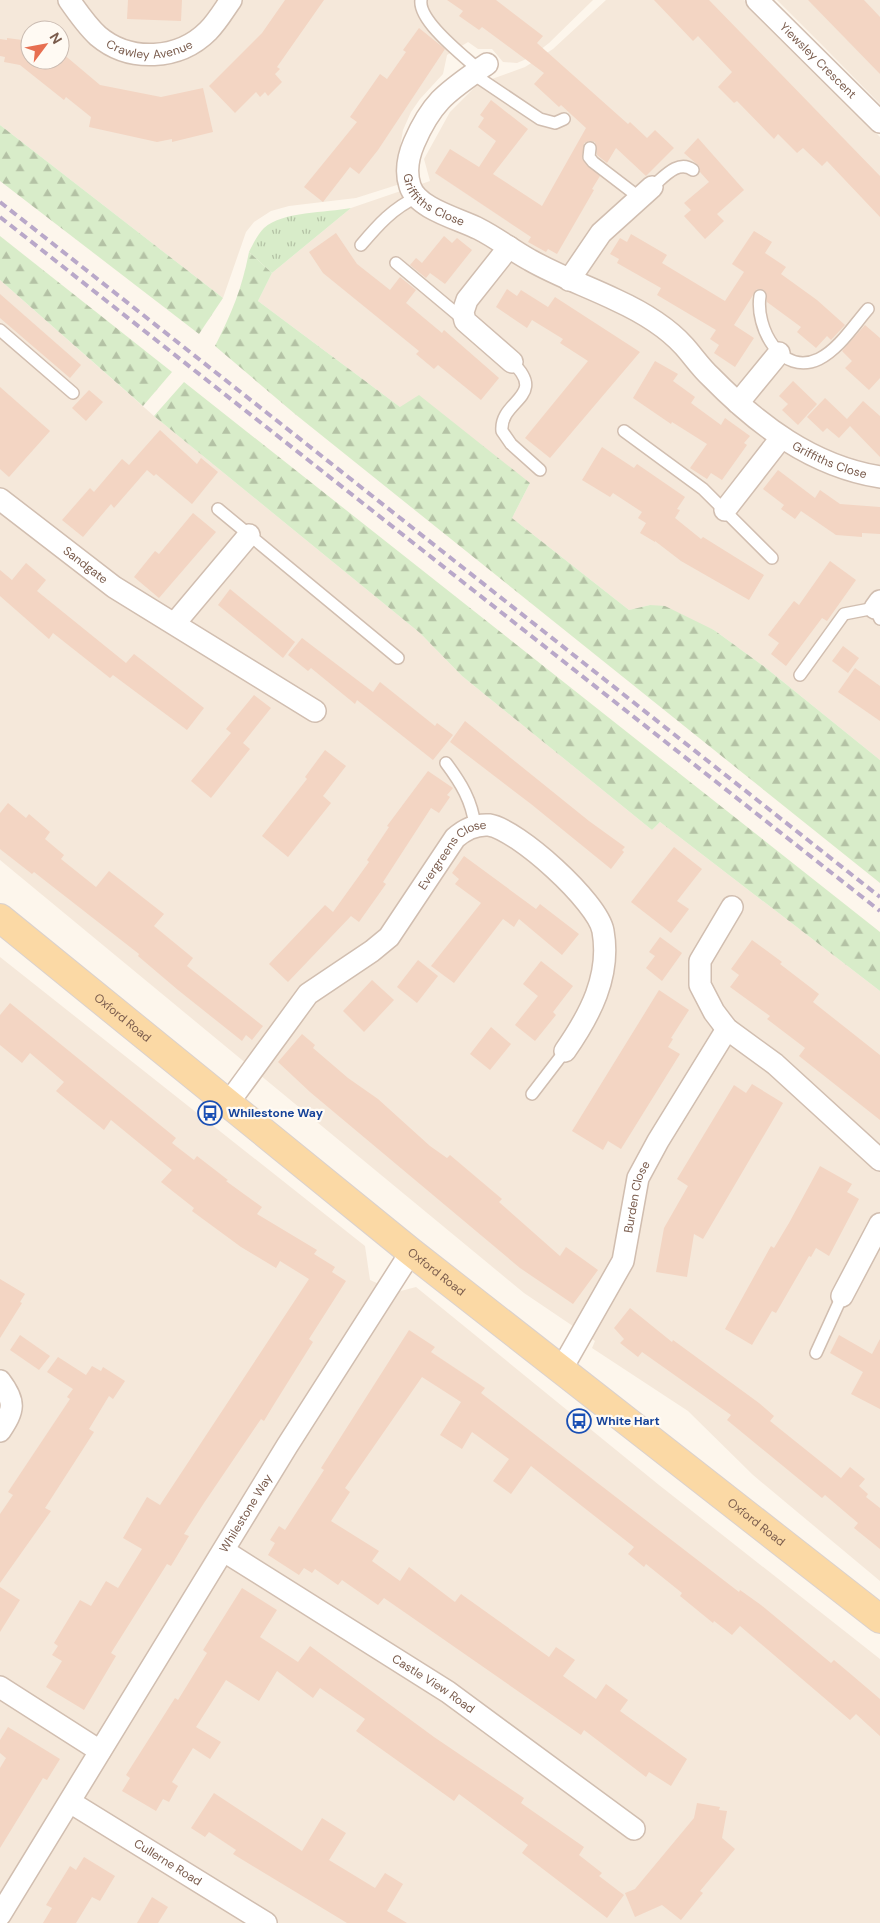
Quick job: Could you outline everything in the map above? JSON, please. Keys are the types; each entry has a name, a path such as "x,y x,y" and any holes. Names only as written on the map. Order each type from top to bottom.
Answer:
{"main road":[{"name":"Oxford Road","path":"0,918 140,1034 229,1102 411,1252 880,1619"}],"street":[{"name":"Crawley Avenue","path":"69,0 100,38 119,48 147,55 179,50 195,42 208,32 231,0"},
{"name":"Yiewsley Crescent","path":"757,0 880,122"},
{"name":"Griffiths Close","path":"480,70 446,94 425,118 410,152 407,169 410,188 417,197 432,208 478,228 569,280 616,300 667,329 684,345 710,376 738,403 781,438 846,469 880,477"},
{"path":"569,280 601,233 646,192"},
{"path":"509,247 467,300 464,312 465,321 512,362"},
{"path":"738,403 778,353"},
{"name":"Griffiths Close","path":"725,510 781,438"},
{"name":"Sandgate","path":"0,499 114,588 315,711"},
{"path":"175,624 249,535"},
{"name":"Evergreens Close","path":"229,1102 300,1002 318,986 372,951 389,937 455,838 465,830 475,826 495,827 511,834 569,882 592,906 603,930 603,964 596,999 582,1027 565,1051"},
{"path":"732,907 700,961 698,970 700,985 705,997 727,1028 775,1064 880,1160"},
{"name":"Burden Close","path":"561,1370 623,1261 629,1238 638,1178 658,1141 727,1028"},
{"path":"842,1296 880,1224"},
{"name":"Whilestone Way","path":"0,1915 287,1446 411,1252"},
{"path":"0,1381 11,1399 12,1408 0,1431"},
{"name":"Castle View Road","path":"224,1551 455,1697 634,1830"},
{"path":"0,1687 100,1751"},
{"name":"Cullerne Road","path":"70,1802 266,1923"}],"lane":[{"path":"421,0 421,6 426,18 480,70 540,120 555,123 564,119"},
{"path":"590,148 588,152 593,162 646,192 678,166 688,166 693,170"},
{"path":"361,245 388,216 404,203 417,197"},
{"path":"396,263 465,321"},
{"path":"760,296 760,316 765,333 778,353 802,362 820,359 831,350 868,309"},
{"path":"0,330 73,393"},
{"path":"512,362 524,375 526,388 504,419 502,431 511,444 540,470"},
{"path":"624,431 703,489 772,558"},
{"path":"218,509 398,658"},
{"path":"800,675 841,616 847,612 878,609"},
{"path":"446,764 460,782 470,803 475,826"},
{"path":"532,1094 565,1051"},
{"path":"816,1353 842,1296"}],"shaded area":[{"path":"0,0 593,0 549,43 531,57 517,63 503,62 492,49 478,49 468,42 447,55 443,74 420,99 411,112 403,130 397,165 400,184 356,198 289,206 271,211 254,222 246,232 223,298 0,125"},
{"path":"606,0 744,0 880,137 880,760 766,668 714,630 650,605 629,610 512,518 530,483 400,407 258,301 272,273 351,208 430,181 424,159 450,112 478,84 525,67 553,49"},
{"path":"777,0 880,0 880,104 825,48"},
{"path":"0,280 154,416 420,633 462,676 652,830 660,822 880,991 880,1581 753,1475 688,1411 592,1348 595,1341 524,1293 0,860"},
{"path":"0,957 365,1246 370,1280 397,1292 416,1287 659,1485 880,1659 880,1923 0,1923"}],"green space":[{"path":"0,125 223,298 199,334 0,181"},
{"path":"351,208 272,273 249,252 262,230 272,222 293,216"},
{"path":"0,236 172,372 143,406 0,280"},
{"path":"249,252 272,273 258,301 400,407 419,395 530,483 512,518 629,610 650,605 665,606 714,630 766,668 880,760 880,883 295,414 215,346 236,300"},
{"path":"184,382 880,932 880,991 660,822 652,830 462,676 420,633 154,416"}],"building":[{"path":"128,0 182,0 181,21 127,19"},
{"path":"285,0 324,0 277,67 280,69 275,74 282,82 268,96 265,92 260,97 256,92 235,113 209,86 262,33"},
{"path":"447,0 496,0 543,36 537,43 628,124 630,122 647,138 655,130 674,148 646,176 616,148 607,163 597,155 595,142 584,143 582,159 600,176 592,189 594,190 557,254 548,249 546,252 528,242 531,237 435,173 450,149 479,167 496,141 478,127 484,118 480,115 491,100 528,129 493,174 542,206 586,128 534,84 544,73 482,27 479,30 459,16 463,11"},
{"path":"654,0 709,0 880,176 880,217 827,161 822,166 803,148 797,153 778,134 774,139 737,101 734,103 718,87 732,72 698,36 693,41"},
{"path":"808,0 864,0 880,17 880,74"},
{"path":"419,28 445,49 378,150 359,174 350,167 323,202 304,187 357,122 350,117 380,74 387,79 406,52 403,50"},
{"path":"7,38 20,40 20,65 4,62 5,57 0,56 0,39 7,40"},
{"path":"70,60 100,85 161,97 203,88 213,132 172,142 172,139 157,142 89,127 91,117 66,97 64,100 26,70 70,70"},
{"path":"698,138 744,190 717,214 724,221 705,239 684,216 691,210 684,203 709,182 700,172 699,166 684,153"},
{"path":"754,231 772,242 765,253 786,267 781,274 817,300 845,325 831,340 827,336 816,348 797,332 801,327 767,302 764,290 757,289 734,325 754,338 735,367 714,353 719,345 710,339 716,330 657,295 661,288 617,263 619,259 610,254 620,238 627,242 631,234 667,255 662,263 725,301 744,272 732,264"},
{"path":"336,233 357,264 390,290 400,277 416,290 406,303 442,333 444,330 499,378 481,400 438,365 434,369 416,354 419,351 323,273 309,252"},
{"path":"444,236 452,243 457,238 472,250 445,284 430,273 426,278 410,265 416,258 422,263"},
{"path":"507,289 517,296 521,290 548,307 555,297 640,352 550,458 525,438 588,361 560,343 563,339 532,320 527,328 496,307"},
{"path":"0,294 81,365 70,378 0,318"},
{"path":"865,325 880,338 880,378 869,390 845,368 852,361 842,351"},
{"path":"655,361 678,374 673,381 695,397 691,403 721,425 725,418 750,436 744,443 747,445 722,480 711,473 707,479 690,468 707,444 672,422 671,424 633,398"},
{"path":"793,381 817,404 798,425 782,410 788,404 779,396"},
{"path":"0,387 50,431 9,477 0,469"},
{"path":"89,390 103,402 86,421 72,408"},
{"path":"825,398 847,419 863,401 880,416 880,457 850,426 839,438 827,428 823,432 807,417"},
{"path":"160,430 197,464 201,458 218,472 192,504 156,474 154,476 147,470 114,508 111,504 83,537 62,520 90,488 94,492 122,459 129,465"},
{"path":"602,447 634,468 637,464 685,497 677,509 680,510 675,518 701,539 703,537 764,575 749,600 681,561 655,541 640,533 646,523 638,518 642,512 613,493 610,497 582,480"},
{"path":"778,470 815,498 820,490 840,504 880,507 880,534 862,533 862,537 836,535 801,511 795,519 781,509 784,505 763,489"},
{"path":"193,513 216,532 159,598 134,577 155,551 159,554"},
{"path":"830,561 856,580 827,621 822,618 786,666 771,654 779,643 768,635 794,601 799,605"},
{"path":"26,563 46,580 37,591 126,663 134,654 204,708 187,730 113,675 110,678 53,633 49,639 0,596 0,570 12,580"},
{"path":"230,589 295,642 283,658 218,605"},
{"path":"302,638 373,692 380,682 435,726 437,723 453,735 433,760 357,700 355,704 311,668 308,671 288,655"},
{"path":"843,646 859,658 848,673 832,661"},
{"path":"855,668 880,686 880,721 838,692"},
{"path":"254,695 271,708 243,743 250,749 211,798 191,781 231,733 226,729"},
{"path":"465,721 589,821 625,847 622,850 624,852 611,869 450,742"},
{"path":"325,750 346,766 323,796 331,803 288,857 262,836 307,779 305,777"},
{"path":"428,771 453,788 447,795 450,797 439,813 431,808 383,882 386,884 359,922 351,916 288,982 269,964 325,905 333,912 369,862 367,860 389,827 387,826"},
{"path":"8,803 26,818 29,814 50,832 45,839 64,855 61,859 96,887 109,871 164,914 154,926 193,958 187,966 263,1026 252,1040 246,1035 242,1041 178,990 138,956 139,954 34,872 32,874 0,849 0,813"},
{"path":"674,847 702,869 677,901 689,909 671,933 631,902"},
{"path":"464,856 536,909 540,904 579,934 562,955 519,919 514,927 503,919 454,983 431,966 481,903 455,884 459,879 452,873"},
{"path":"660,937 682,953 662,981 646,968 655,956 649,952"},
{"path":"752,940 782,962 780,964 819,994 813,1002 880,1055 880,1120 799,1056 805,1048 767,1019 770,1016 730,987 739,975 731,969"},
{"path":"418,960 438,976 417,1003 397,987"},
{"path":"541,961 573,986 553,1012 556,1015 535,1041 515,1025 538,996 523,984"},
{"path":"372,980 394,1000 364,1032 343,1011"},
{"path":"659,990 689,1010 671,1038 673,1039 668,1047 680,1054 621,1149 608,1141 603,1150 572,1131"},
{"path":"10,1003 176,1138 172,1143 194,1160 197,1156 228,1180 226,1181 262,1207 257,1214 317,1250 314,1254 335,1267 332,1272 346,1281 309,1339 313,1342 264,1421 261,1419 204,1503 184,1534 189,1536 171,1566 167,1564 111,1653 116,1656 84,1710 46,1687 62,1661 52,1655 58,1646 54,1643 80,1600 91,1606 106,1581 118,1588 142,1549 123,1538 147,1497 160,1505 309,1279 280,1261 276,1268 241,1247 192,1211 194,1208 161,1182 172,1170 111,1120 104,1130 56,1091 64,1082 30,1053 22,1063 0,1045 0,1015"},
{"path":"491,1027 511,1044 490,1070 470,1054"},
{"path":"302,1034 315,1045 313,1048 348,1078 378,1099 430,1146 447,1158 450,1155 502,1199 499,1202 560,1256 566,1247 598,1270 573,1304 520,1268 310,1092 278,1062"},
{"path":"752,1084 783,1103 703,1239 694,1234 687,1277 656,1272 664,1228 688,1186 677,1179 734,1085 746,1093"},
{"path":"820,1166 852,1184 847,1192 859,1199 829,1256 816,1248 811,1257 809,1256 776,1313 772,1311 752,1345 725,1329 771,1246 774,1248"},
{"path":"0,1279 25,1294 20,1302 22,1303 0,1338"},
{"path":"630,1308 672,1342 673,1340 759,1403 774,1416 770,1421 841,1478 850,1467 865,1479 859,1486 868,1494 866,1497 880,1508 880,1549 854,1528 858,1523 825,1495 822,1498 727,1420 731,1415 642,1352 638,1357 620,1343 624,1339 614,1328"},
{"path":"409,1330 435,1347 431,1352 485,1388 481,1393 739,1592 740,1590 761,1605 831,1663 834,1660 880,1699 880,1736 856,1714 850,1720 740,1626 732,1635 714,1621 713,1623 680,1596 682,1593 646,1564 644,1567 628,1554 634,1547 531,1466 511,1494 493,1481 509,1459 472,1432 462,1449 440,1435 461,1402 422,1377 345,1488 350,1492 331,1521 379,1551 372,1561 400,1581 409,1567 455,1602 461,1594 549,1657 556,1647 575,1660 563,1676 596,1699 606,1684 628,1700 620,1711 687,1759 671,1786 649,1772 646,1777 584,1730 581,1735 384,1598 378,1605 342,1580 338,1585 315,1569 312,1573 304,1568 299,1575 268,1555 275,1543 270,1540 279,1526 285,1530 324,1470 321,1468"},
{"path":"20,1335 50,1356 39,1370 10,1350"},
{"path":"839,1335 872,1354 880,1339 880,1409 851,1394 863,1372 830,1353"},
{"path":"58,1357 86,1375 92,1366 101,1371 103,1367 125,1381 113,1399 109,1396 89,1429 94,1432 45,1508 51,1511 0,1583 0,1514 13,1495 8,1492 70,1399 67,1397 73,1389 47,1372"},
{"path":"0,1587 20,1600 0,1632"},
{"path":"242,1588 277,1610 260,1637 298,1662 310,1646 434,1737 524,1798 521,1803 584,1847 579,1855 602,1873 599,1876 624,1895 607,1918 522,1853 528,1845 459,1794 454,1801 356,1731 365,1719 320,1688 313,1698 277,1671 259,1701 226,1680 196,1727 221,1742 210,1759 193,1748 172,1782 178,1786 169,1802 163,1799 156,1811 122,1791 130,1778 126,1775 175,1698 178,1700 207,1653 203,1650"},
{"path":"8,1727 60,1759 47,1780 43,1778 0,1848 0,1768 6,1758 0,1753 0,1740"},
{"path":"214,1793 302,1851 322,1818 346,1833 329,1860 375,1888 385,1873 403,1884 387,1911 407,1923 347,1923 233,1854 236,1850 209,1832 205,1837 191,1828"},
{"path":"697,1803 720,1807 719,1810 727,1811 722,1838 735,1849 700,1891 703,1893 681,1920 662,1905 635,1917 625,1893 635,1889 694,1818"},
{"path":"84,1857 115,1876 100,1901 92,1897 76,1923 43,1923 52,1908 46,1905 70,1866 76,1870"},
{"path":"152,1897 168,1907 158,1923 137,1923"}],"railway":[{"path":"0,202 880,897"},
{"path":"0,217 880,911"}],"place":[{"name":"Whilestone Way","path":"210,1113"},
{"name":"White Hart","path":"579,1421"}]}
